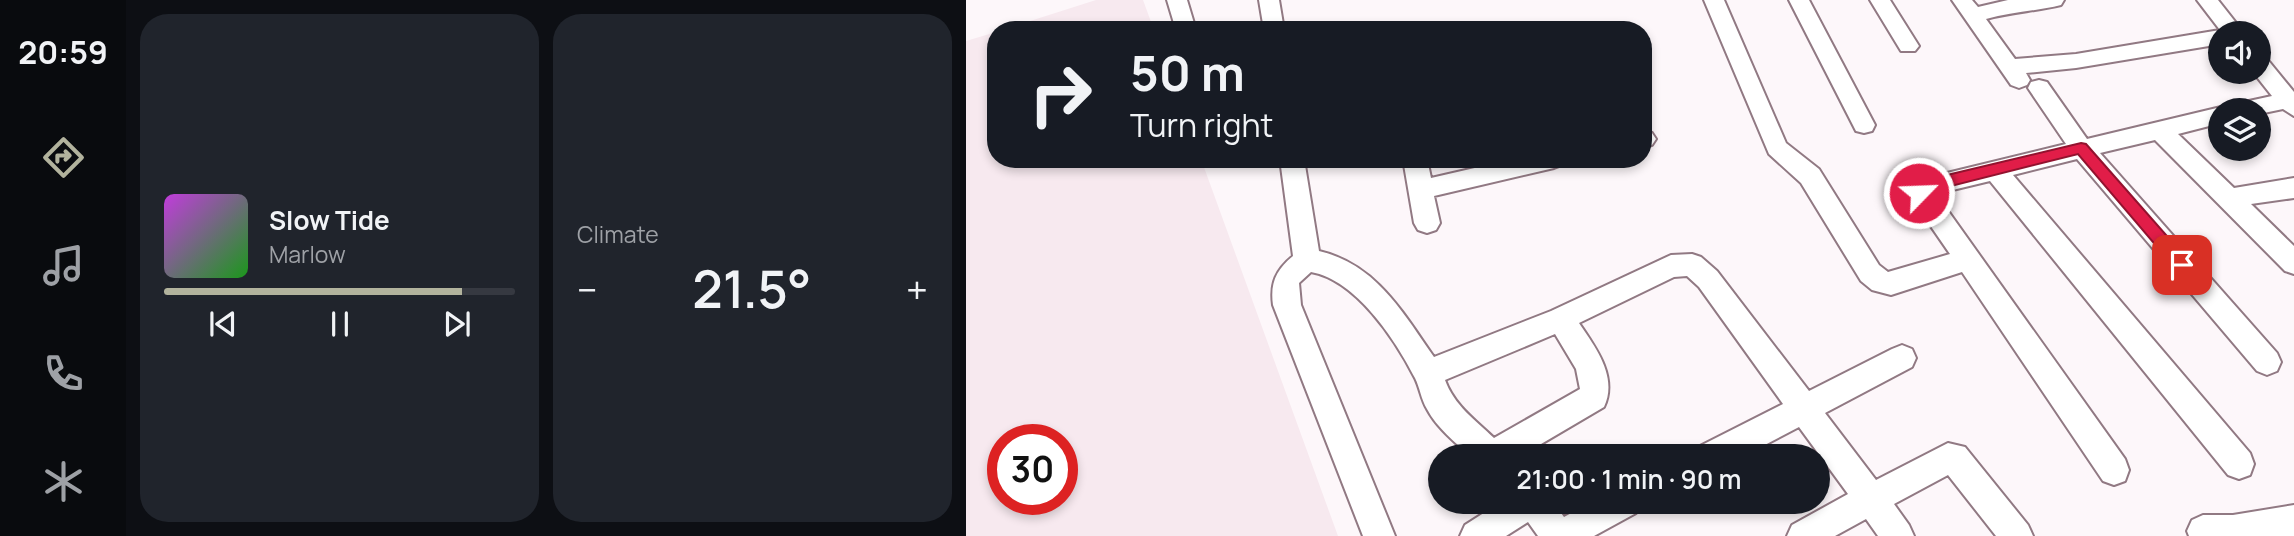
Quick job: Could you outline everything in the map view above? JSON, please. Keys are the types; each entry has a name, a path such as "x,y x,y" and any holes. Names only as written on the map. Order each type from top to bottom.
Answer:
{"street":[{"path":"1177,0 1183,21"},
{"path":"1269,0 1272,21"},
{"path":"1714,0 1773,141 1782,154 1810,176 1870,274 1881,282 1891,284 1967,260"},
{"path":"1799,0 1864,125"},
{"path":"1880,0 1908,46"},
{"path":"1968,8 2054,0"},
{"path":"2207,0 2224,21"},
{"path":"1968,8 2010,67 2032,89 2267,362"},
{"path":"2010,67 2076,61 2208,39"},
{"path":"2271,79 2291,104"},
{"path":"2271,106 2291,104"},
{"path":"2114,470 1919,189 2208,118"},
{"path":"2160,129 2294,263"},
{"path":"1293,168 1307,260"},
{"path":"1417,168 1427,223"},
{"path":"1421,190 1515,168"},
{"path":"1994,169 2239,464"},
{"path":"2229,198 2294,188"},
{"path":"1380,536 1287,305 1284,288 1287,276 1307,260 1323,263 1353,276 1379,300 1428,373 1437,399 1450,416 1480,444"},
{"path":"1428,373 1561,319 1671,266 1692,265 1708,279 1898,536"},
{"path":"1514,444 1594,397 1596,387 1593,374 1561,319"},
{"path":"1736,444 1902,358"},
{"path":"1802,536 1948,458 1954,458 2017,536"},
{"path":"1476,536 1512,514"},
{"path":"1542,514 1560,536 1602,514"},
{"path":"2203,531 2233,531 2294,521"}],"shaded area":[{"path":"1096,0 1143,0 1151,21 1030,21"},
{"path":"987,35 987,168 1204,168 1338,536 966,536 966,41"}],"route":[{"path":"1919,193 1922,187 2081,148 2182,265"}]}
